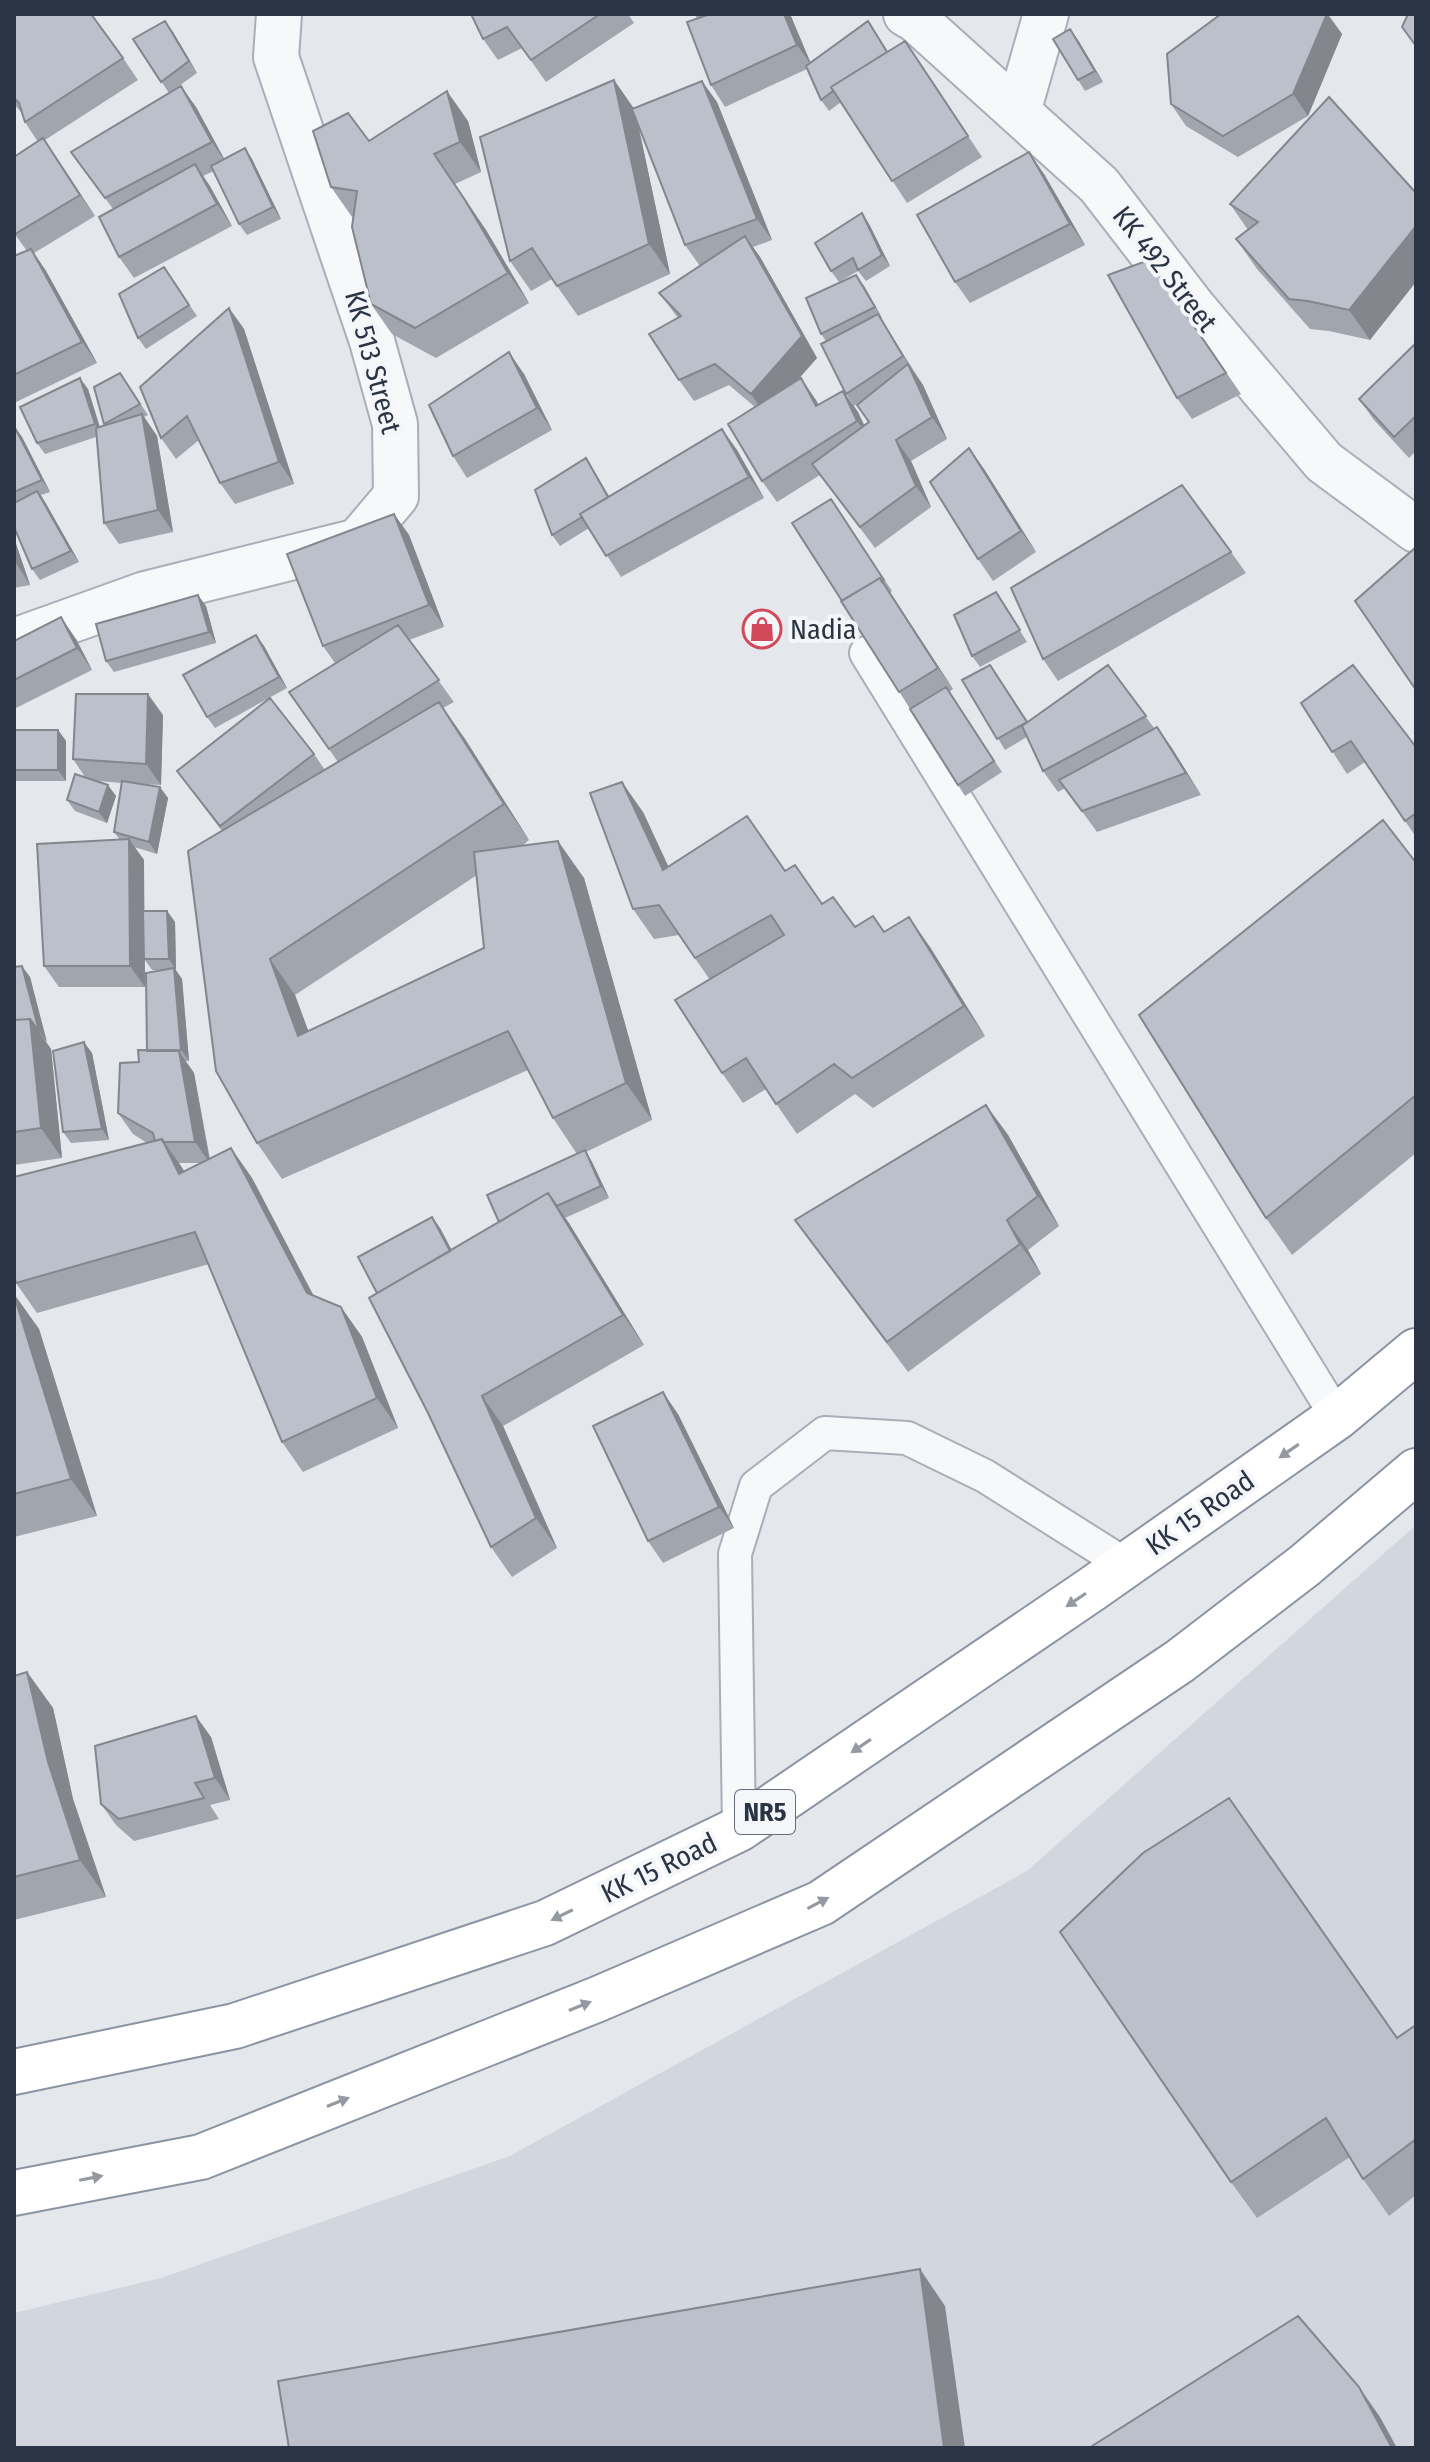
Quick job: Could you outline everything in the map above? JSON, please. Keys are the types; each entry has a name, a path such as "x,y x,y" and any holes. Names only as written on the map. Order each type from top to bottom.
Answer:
{"highway":[{"name":"KK 15 Road","path":"14,2072 235,2026 501,1938 545,1923 739,1829 1337,1417 1416,1351"},
{"path":"14,2193 201,2157 598,1999 821,1903 1180,1661 1304,1566 1416,1471"}],"street":[{"name":"KK 513 Street","path":"14,641 145,594 358,541 396,496 395,424 372,341 276,57 279,14"},
{"name":"KK 492 Street","path":"906,14 1099,185 1193,307 1324,462 1416,530"},
{"path":"1018,112 1046,14"}],"lane":[{"path":"866,653 1337,1417"},
{"path":"739,1829 735,1554 756,1486 825,1433 907,1438 985,1476 1126,1565"}],"shaded area":[{"path":"1416,1525 1416,2448 14,2448 14,2313 161,2278 510,2156 1027,1871"}],"building":[{"path":"14,14 91,14 123,58 25,122 19,103 14,98"},
{"path":"471,14 600,14 531,60 507,27 483,39"},
{"path":"710,14 784,14 797,45 711,85 687,22"},
{"path":"1221,14 1327,14 1293,94 1223,136 1171,104 1167,54"},
{"path":"1408,14 1416,14 1416,46 1402,27"},
{"path":"165,21 189,61 161,82 133,39"},
{"path":"868,21 887,52 831,87 833,91 821,100 806,66"},
{"path":"1070,29 1095,71 1078,80 1053,39"},
{"path":"905,41 968,136 892,181 831,87"},
{"path":"614,80 649,244 557,286 532,248 510,261 480,137"},
{"path":"702,81 757,219 685,245 632,109"},
{"path":"181,86 212,142 105,198 71,152"},
{"path":"447,91 460,142 434,154 508,273 415,328 371,304 352,227 357,191 331,187 313,131 348,113 369,141"},
{"path":"1329,97 1416,193 1416,226 1349,310 1289,299 1236,239 1258,222 1230,204"},
{"path":"43,138 80,195 15,234 14,157"},
{"path":"245,148 273,207 239,224 211,166"},
{"path":"1029,152 1070,224 955,282 917,215"},
{"path":"195,164 217,204 119,257 99,217"},
{"path":"862,213 882,255 858,270 853,258 831,271 815,243"},
{"path":"745,236 802,336 751,394 715,364 679,380 649,334 681,316 659,293"},
{"path":"31,249 82,342 14,375 14,256"},
{"path":"1149,260 1226,373 1177,398 1108,275"},
{"path":"164,267 189,305 138,338 119,294"},
{"path":"856,275 875,307 821,334 806,298"},
{"path":"229,308 279,462 220,483 187,416 161,438 140,387"},
{"path":"878,314 903,356 846,394 821,344"},
{"path":"1416,343 1416,416 1394,437 1359,399"},
{"path":"509,352 537,408 453,456 429,405"},
{"path":"908,364 932,417 896,440 916,486 860,527 812,464 869,422 857,405"},
{"path":"120,373 140,404 104,424 94,387"},
{"path":"80,378 95,424 37,443 20,407"},
{"path":"801,378 816,406 843,391 857,421 762,481 728,424"},
{"path":"142,414 158,510 104,523 96,428"},
{"path":"14,426 42,480 14,492"},
{"path":"722,429 749,477 606,556 580,514"},
{"path":"969,448 1021,531 978,559 930,482"},
{"path":"586,458 608,497 552,535 535,490"},
{"path":"1182,485 1231,552 1043,659 1011,588"},
{"path":"37,491 71,551 32,569 14,527 14,503"},
{"path":"831,499 884,580 882,582 880,578 842,601 792,523"},
{"path":"394,514 429,605 323,646 287,554"},
{"path":"1416,547 1416,690 1355,601"},
{"path":"880,578 938,668 899,692 841,601"},
{"path":"996,592 1020,630 972,656 954,615"},
{"path":"198,595 209,632 106,661 96,624"},
{"path":"61,617 77,648 14,680 14,641"},
{"path":"398,625 439,680 329,749 289,692"},
{"path":"256,635 279,677 207,717 183,675"},
{"path":"990,665 1027,722 997,739 962,680"},
{"path":"1108,665 1146,716 1043,771 1022,726"},
{"path":"1353,665 1416,747 1416,813 1405,821 1351,741 1332,752 1301,703"},
{"path":"946,687 994,761 958,785 910,709"},
{"path":"76,694 148,694 146,764 73,759"},
{"path":"270,698 314,754 220,826 177,771"},
{"path":"439,702 504,804 270,959 298,1036 484,948 474,852 558,841 626,1083 553,1118 508,1031 257,1143 216,1071 188,851"},
{"path":"1157,727 1186,773 1082,811 1059,780"},
{"path":"14,730 58,730 58,770 14,770"},
{"path":"75,774 108,785 99,812 67,800"},
{"path":"122,781 160,787 149,842 114,832"},
{"path":"622,782 663,870 747,816 785,871 795,865 822,904 833,897 855,927 873,916 884,932 909,917 964,1006 852,1078 834,1064 776,1104 746,1058 722,1073 675,1000 784,935 771,915 695,958 659,905 633,909 590,793"},
{"path":"1383,820 1414,860 1416,858 1416,1095 1266,1218 1139,1015"},
{"path":"129,839 130,966 44,966 37,844"},
{"path":"143,911 167,911 169,959 144,959"},
{"path":"22,966 39,1031 30,1019 14,1020 14,967"},
{"path":"174,968 181,1050 147,1051 146,973"},
{"path":"30,1019 41,1128 14,1132 14,1020"},
{"path":"84,1042 102,1129 63,1132 53,1051"},
{"path":"138,1050 179,1051 195,1142 155,1141 153,1133 118,1113 120,1063 139,1062"},
{"path":"986,1105 1038,1196 1007,1220 1020,1244 887,1342 795,1220"},
{"path":"162,1139 179,1174 231,1148 307,1293 341,1307 377,1398 282,1442 195,1232 16,1283 14,1177"},
{"path":"585,1150 601,1186 557,1206 548,1193 499,1222 487,1195"},
{"path":"548,1193 623,1315 482,1396 536,1518 491,1547 369,1298"},
{"path":"432,1217 450,1251 377,1293 358,1257"},
{"path":"14,1295 71,1479 14,1494"},
{"path":"663,1392 719,1507 648,1541 593,1426"},
{"path":"27,1672 48,1762 80,1860 14,1877 14,1676"},
{"path":"196,1716 215,1778 195,1783 204,1798 119,1819 101,1804 95,1746"},
{"path":"1229,1798 1397,2038 1416,2025 1416,2139 1363,2179 1326,2118 1231,2182 1060,1932 1143,1853"},
{"path":"920,2269 944,2448 289,2448 278,2381"},
{"path":"1298,2316 1359,2387 1392,2448 1089,2448"}],"place":[{"name":"Nadia","path":"762,629"}]}
